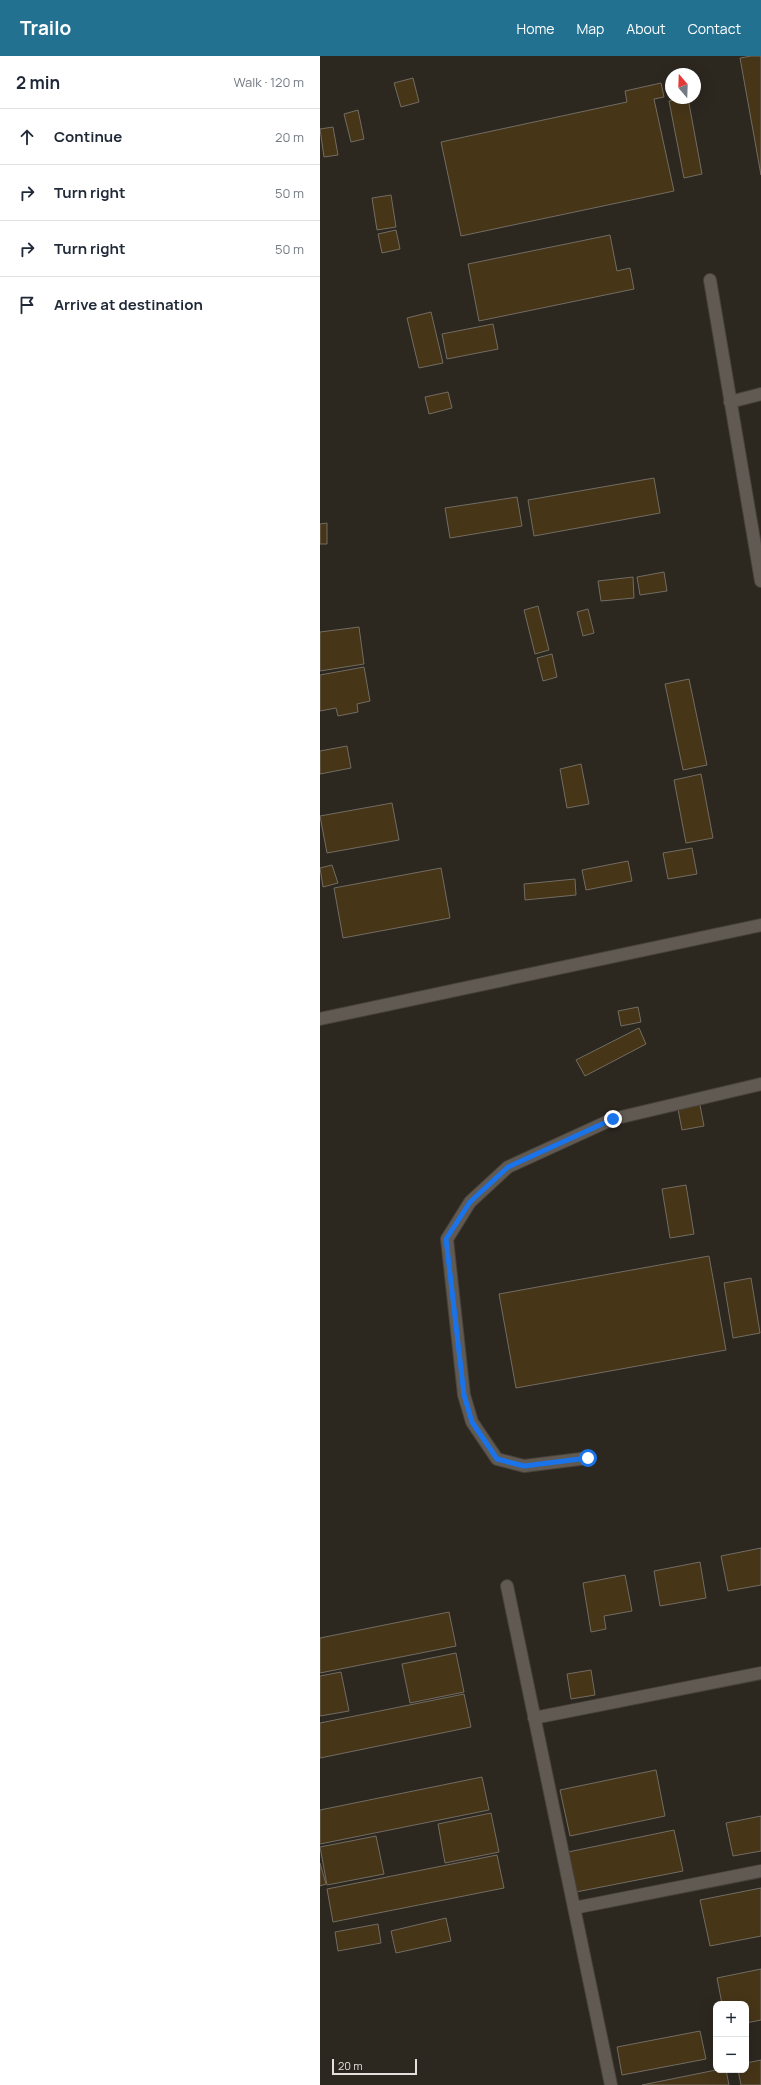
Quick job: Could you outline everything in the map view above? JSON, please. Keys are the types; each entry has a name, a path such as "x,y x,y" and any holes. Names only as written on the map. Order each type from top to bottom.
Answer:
{"street":[{"path":"710,280 761,581"},
{"path":"730,402 761,394"},
{"path":"320,1019 761,926"},
{"path":"588,1458 524,1466 497,1459 472,1422 464,1395 446,1239 470,1202 508,1167 613,1119 761,1084"},
{"path":"507,1586 611,2085"},
{"path":"534,1718 761,1673"},
{"path":"574,1908 761,1871"}],"building":[{"path":"761,56 761,175 740,58"},
{"path":"413,78 419,102 401,107 394,83"},
{"path":"661,83 664,97 654,99 674,191 461,236 441,142 627,102 625,91"},
{"path":"670,104 689,104 702,174 684,178"},
{"path":"358,110 364,139 351,142 344,114"},
{"path":"333,127 338,155 324,157 320,129"},
{"path":"391,195 396,227 377,230 372,198"},
{"path":"396,230 400,249 382,253 378,234"},
{"path":"610,235 617,271 630,268 634,289 479,321 468,264"},
{"path":"431,312 443,363 419,368 407,318"},
{"path":"493,324 498,349 447,359 442,334"},
{"path":"448,392 452,408 429,414 425,397"},
{"path":"654,478 660,513 534,536 528,500"},
{"path":"517,497 522,526 450,538 445,508"},
{"path":"327,523 327,544 320,544 320,524"},
{"path":"664,572 667,591 640,595 637,577"},
{"path":"633,577 634,598 601,601 598,581"},
{"path":"538,606 549,650 535,654 524,610"},
{"path":"588,609 594,633 583,636 577,612"},
{"path":"359,627 364,664 320,671 320,632"},
{"path":"552,654 557,677 543,681 537,658"},
{"path":"364,667 370,701 357,704 358,712 338,716 336,708 320,711 320,675"},
{"path":"689,679 707,765 683,770 665,684"},
{"path":"347,746 351,768 320,774 320,751"},
{"path":"581,764 589,804 567,808 560,769"},
{"path":"701,774 713,838 686,843 674,780"},
{"path":"392,803 399,840 327,853 320,816"},
{"path":"692,848 697,874 668,879 663,853"},
{"path":"628,861 632,881 586,890 582,870"},
{"path":"332,865 338,883 323,887 320,868"},
{"path":"441,868 450,918 343,938 334,888"},
{"path":"575,879 576,895 525,900 524,884"},
{"path":"638,1007 641,1022 621,1026 618,1011"},
{"path":"639,1028 646,1044 585,1076 576,1060"},
{"path":"700,1105 704,1126 682,1130 678,1109"},
{"path":"686,1185 694,1234 670,1238 662,1189"},
{"path":"709,1256 726,1350 516,1388 499,1294"},
{"path":"751,1278 760,1333 733,1338 724,1283"},
{"path":"761,1548 761,1585 728,1591 721,1556"},
{"path":"700,1562 706,1598 660,1606 654,1571"},
{"path":"625,1575 632,1611 604,1616 606,1629 591,1632 583,1583"},
{"path":"449,1612 456,1646 320,1673 320,1638"},
{"path":"456,1653 464,1692 410,1703 402,1664"},
{"path":"591,1670 595,1695 571,1699 567,1674"},
{"path":"341,1672 349,1711 320,1716 320,1676"},
{"path":"464,1694 471,1727 320,1758 320,1723"},
{"path":"656,1770 665,1816 570,1836 560,1790"},
{"path":"482,1777 489,1810 320,1844 320,1810"},
{"path":"491,1813 499,1852 445,1863 438,1824"},
{"path":"761,1816 761,1851 733,1856 726,1823"},
{"path":"674,1830 683,1871 576,1892 568,1852"},
{"path":"376,1836 384,1874 327,1885 320,1847"},
{"path":"497,1855 504,1888 333,1922 327,1889"},
{"path":"320,1863 326,1884 320,1886"},
{"path":"761,1888 761,1936 710,1946 700,1900"},
{"path":"446,1918 451,1941 396,1953 391,1931"},
{"path":"378,1924 381,1943 338,1951 335,1932"},
{"path":"761,1969 761,2020 749,2022 749,2001 721,2001 717,1978"},
{"path":"700,2031 706,2059 622,2075 617,2047"},
{"path":"761,2060 761,2085 741,2085 739,2073 749,2073 749,2062"},
{"path":"713,2071 713,2073 727,2073 729,2085 642,2085"}],"route":[{"path":"588,1458 524,1466 497,1459 472,1422 464,1395 446,1239 470,1202 508,1167 613,1119"}]}
